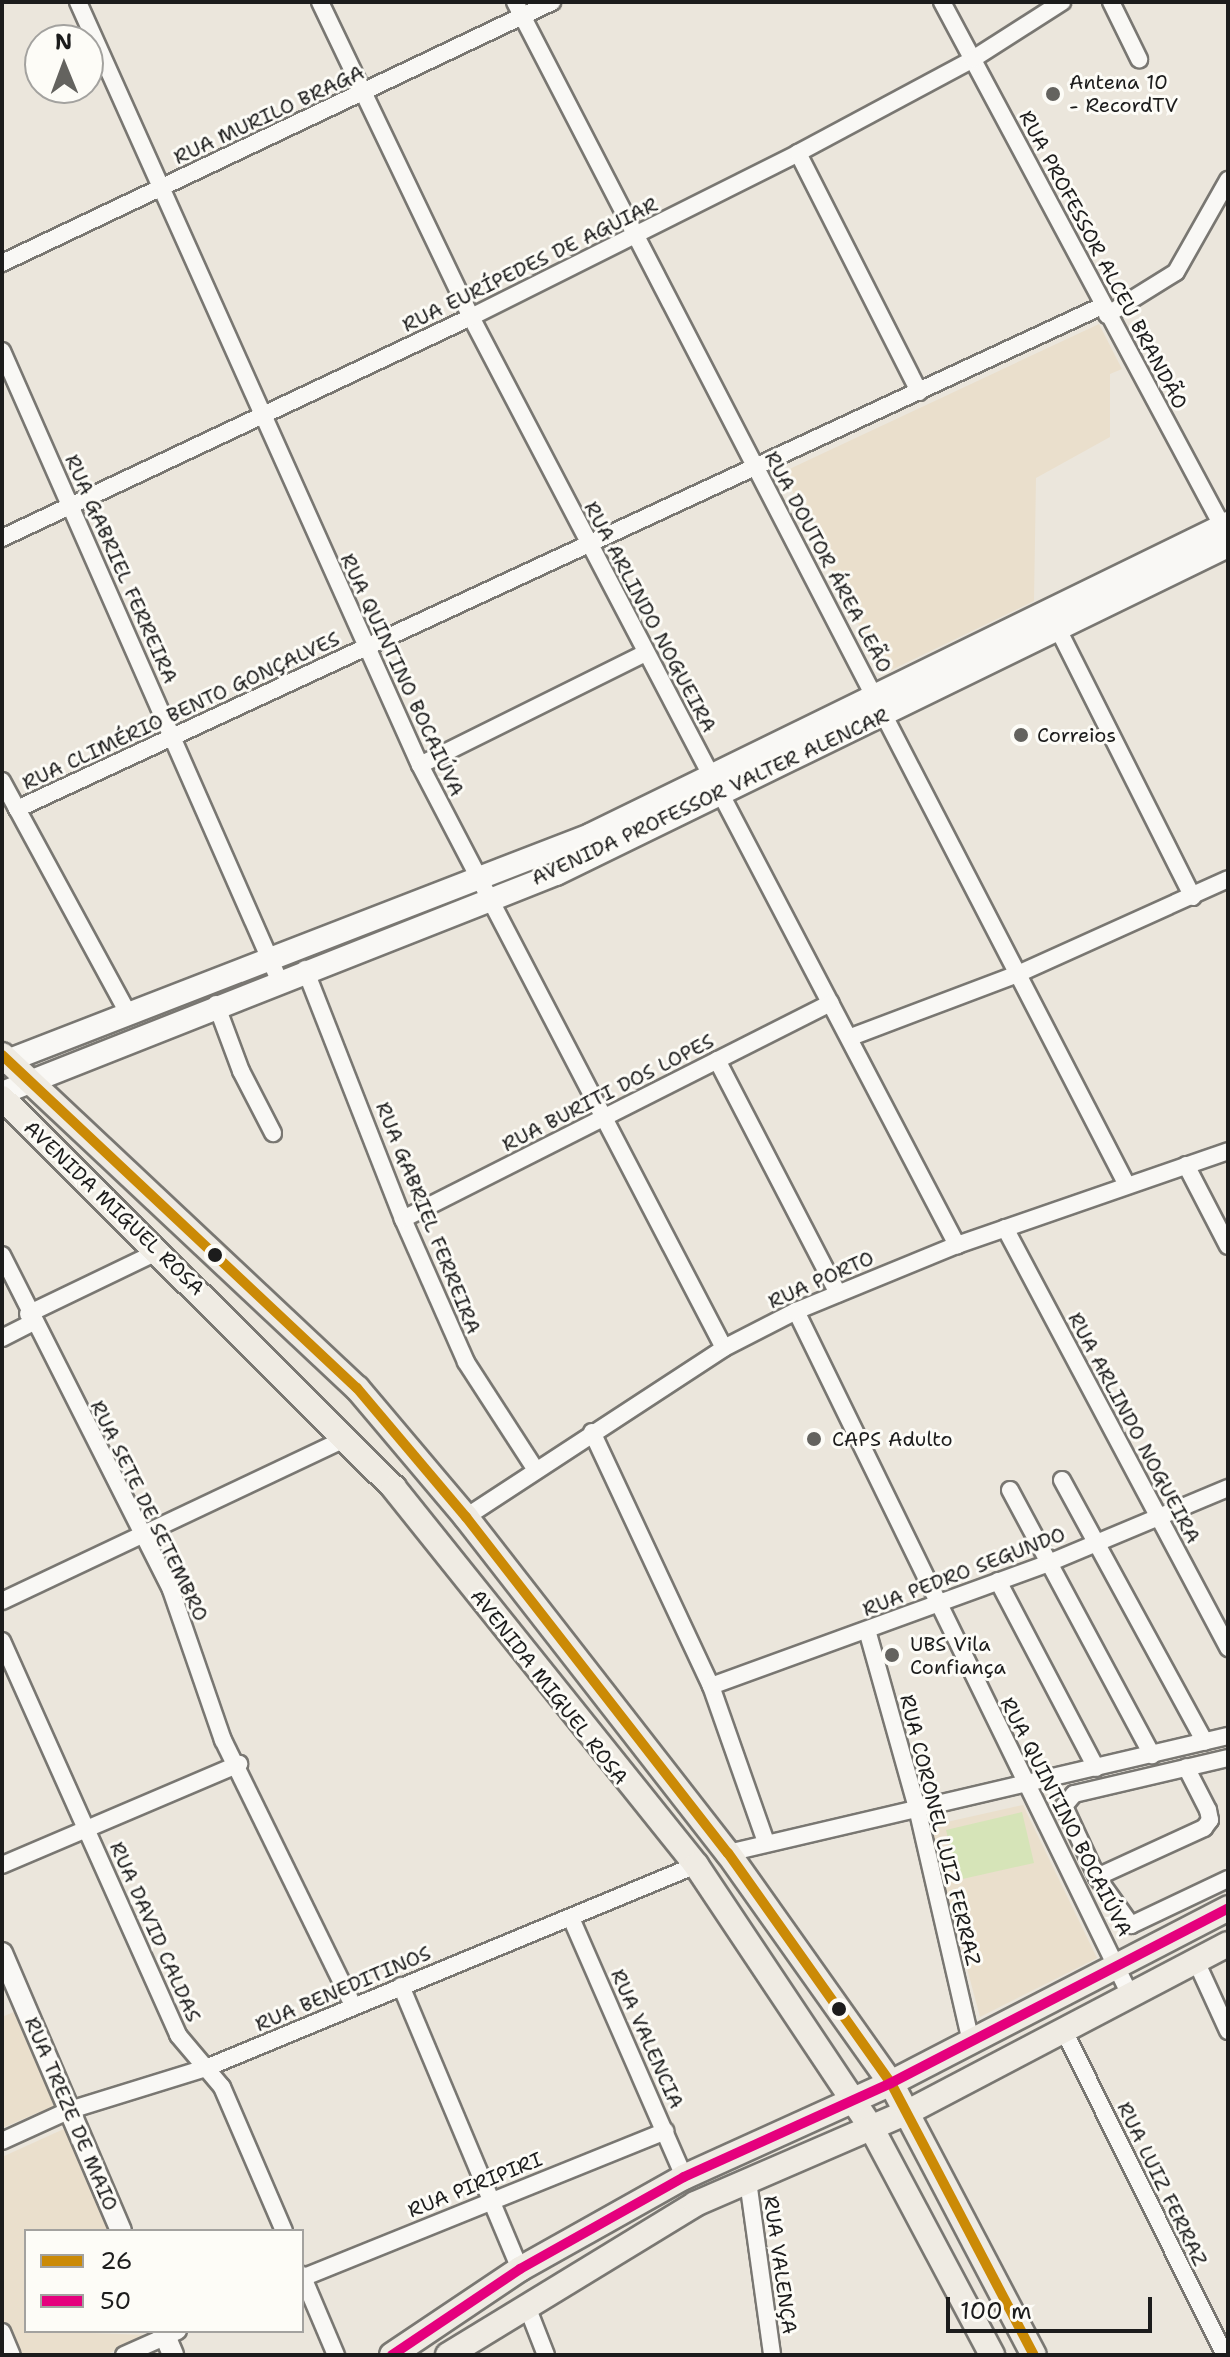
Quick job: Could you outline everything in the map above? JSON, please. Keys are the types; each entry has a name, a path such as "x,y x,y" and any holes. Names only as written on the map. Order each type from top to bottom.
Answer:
{"main road":[{"name":"AVENIDA PROFESSOR VALTER ALENCAR","path":"882,705 1058,629 1227,533"},
{"name":"AVENIDA PROFESSOR VALTER ALENCAR","path":"2,1096 29,1080 216,1004 275,970 305,969 483,890 590,835 716,785 1227,533"},
{"name":"AVENIDA PROFESSOR VALTER ALENCAR","path":"4,1060 128,1013 275,970 483,890"},
{"name":"AVENIDA MIGUEL ROSA","path":"4,1060 357,1388 466,1517 728,1853 891,2083 1034,2355"},
{"name":"AVENIDA MIGUEL ROSA","path":"2,1096 394,1488 696,1865 872,2129 992,2355"},
{"path":"397,2354 520,2269 684,2177 855,2101 1228,1908"},
{"path":"448,2355 526,2304 695,2204 908,2112 1228,1944"}],"street":[{"name":"RUA QUINTINO BOCAIÚVA","path":"78,2 261,418 420,765 724,1348"},
{"name":"RUA ARLINDO NOGUEIRA","path":"320,2 366,92 471,317 587,542 851,1037 957,1245"},
{"name":"RUA MURILO BRAGA","path":"2,263 366,92 518,9 552,2"},
{"name":"RUA PROFESSOR ALCEU BRANDÃO","path":"942,2 1104,311 1227,533"},
{"name":"RUA EURÍPEDES DE AGUIAR","path":"2,538 261,418 634,236 973,59 1062,2"},
{"path":"1111,2 1139,59"},
{"name":"RUA DOUTOR ÁREA LEÃO","path":"518,9 753,466 882,705 1127,1185"},
{"path":"798,153 919,392"},
{"name":"RUA CLIMÉRIO BENTO GONÇALVES","path":"10,802 174,736 753,466 1104,311 1176,272 1228,180"},
{"name":"RUA GABRIEL FERREIRA","path":"2,351 275,970"},
{"path":"1058,629 1193,897"},
{"path":"420,765 646,653"},
{"path":"2,781 10,802 128,1013"},
{"path":"851,1037 1020,973 1228,879"},
{"name":"RUA GABRIEL FERREIRA","path":"305,969 403,1219 473,1375 536,1470"},
{"name":"RUA BURITI DOS LOPES","path":"403,1219 831,1003"},
{"path":"216,1004 273,1133"},
{"path":"717,1060 838,1293"},
{"name":"RUA PORTO","path":"466,1517 724,1348 796,1311 957,1245 1228,1151"},
{"path":"1186,1165 1228,1246"},
{"name":"RUA ARLINDO NOGUEIRA","path":"1005,1228 1228,1648"},
{"path":"2,1338 30,1319 159,1251"},
{"name":"RUA SETE DE SETEMBRO","path":"2,1255 30,1319 171,1590 223,1740 239,1764 353,2005"},
{"name":"RUA QUINTINO BOCAIÚVA","path":"796,1311 936,1605 1030,1782 1131,1997"},
{"path":"592,1432 711,1686 766,1842"},
{"path":"2,1601 347,1438"},
{"path":"1062,1480 1094,1544 1205,1742"},
{"name":"RUA PEDRO SEGUNDO","path":"711,1686 1051,1562 1228,1488"},
{"path":"1010,1490 1152,1755"},
{"path":"998,1581 1096,1768"},
{"name":"RUA CORONEL LUIZ FERRAZ","path":"867,1630 917,1808 971,2041"},
{"name":"RUA DAVID CALDAS","path":"2,1641 178,2035 222,2087 283,2229"},
{"path":"728,1853 1228,1736"},
{"path":"1228,1758 1067,1799 1066,1815 1097,1877 1131,1925 1228,1879"},
{"path":"2,1865 239,1764"},
{"path":"1097,1877 1204,1828 1208,1810 1186,1767"},
{"name":"RUA BENEDITINOS","path":"2,2141 70,2110 206,2068 696,1865"},
{"name":"RUA VALENCIA","path":"571,1918 684,2177"},
{"name":"RUA TREZE DE MAIO","path":"2,1953 120,2229"},
{"path":"1196,1961 1228,2031"},
{"path":"401,1986 520,2269"},
{"name":"RUA LUIZ FERRAZ","path":"1064,2031 1225,2355"},
{"name":"RUA PIRIPIRI","path":"304,2276 665,2131"},
{"name":"RUA VALENÇA","path":"748,2181 772,2355"},
{"path":"304,2282 336,2355"},
{"path":"526,2304 546,2355"},
{"path":"2,2332 12,2355"},
{"path":"124,2355 170,2338"}],"shaded area":[{"path":"1099,324 1122,369 1110,374 1110,437 1036,478 1034,601 883,674 783,472"},
{"path":"1023,1805 1097,1958 980,2017 929,1826"},
{"path":"16,2011 54,2106 2,2128 2,2017"},
{"path":"66,2128 107,2229 24,2229 24,2333 150,2335 105,2355 17,2355 2,2319 2,2157"}],"green space":[{"path":"1022,1812 1034,1863 958,1880 946,1830"}],"transit line":[{"name":"26","path":"2,1055 357,1388 466,1517 728,1853 891,2083 1034,2355"},
{"name":"50","path":"392,2355 520,2269 684,2177 891,2083 1228,1908"}],"place":[{"name":"Antena 10 - RecordTV","path":"1053,94"},
{"name":"Correios","path":"1021,735"},
{"name":"CAPS Adulto","path":"814,1439"},
{"name":"UBS Vila Confiança","path":"892,1655"}]}
